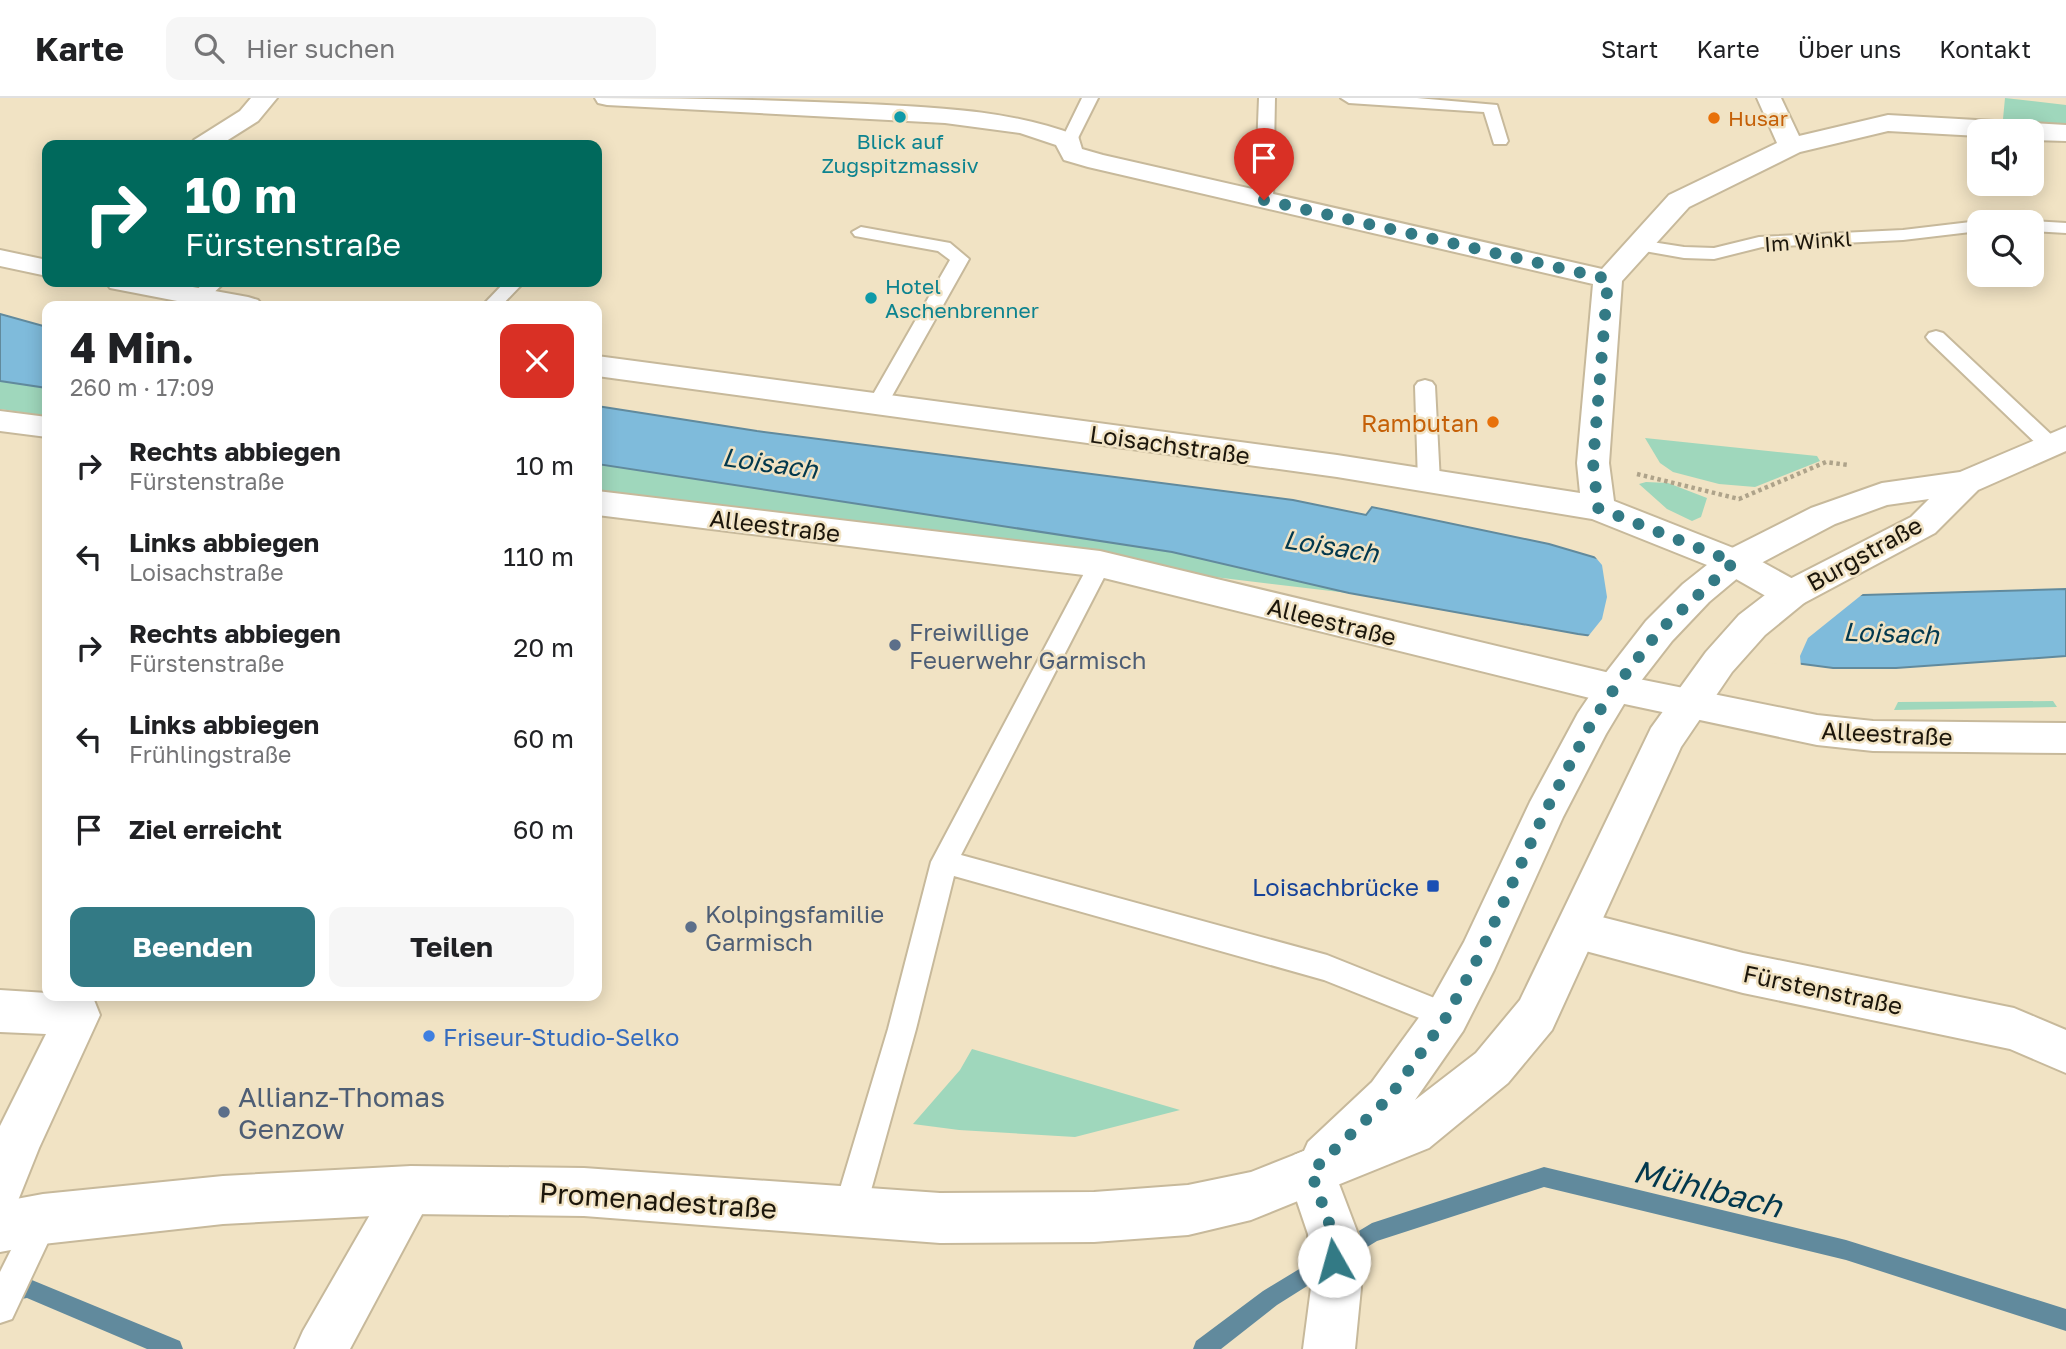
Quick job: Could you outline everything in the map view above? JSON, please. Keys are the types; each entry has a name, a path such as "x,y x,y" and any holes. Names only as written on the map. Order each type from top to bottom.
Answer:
{"street":[{"path":"211,140 248,116 265,98"},
{"path":"607,98 664,98 900,113 1030,127 1069,141 1073,154 1608,279"},
{"path":"1769,98 1791,146"},
{"path":"1598,508 1593,463 1608,279 1679,201 1791,146 1889,110 1967,122"},
{"path":"2044,132 2066,134"},
{"path":"23,263 42,250"},
{"path":"182,287 207,289 235,301"},
{"name":"Loisachstraße","path":"602,367 1324,464 1598,508 1734,562 1791,594"},
{"path":"0,421 42,426"},
{"name":"Burgstraße","path":"1734,562 1823,516 1882,494 1966,482 2058,441"},
{"name":"Burgstraße","path":"1791,594 1923,525 1966,482"},
{"name":"Alleestraße","path":"602,504 1100,564 1614,689 1816,730 1873,736 2066,738"},
{"path":"1311,1172 1389,1098 1447,1016 1479,956 1544,814 1591,724 1614,689 1642,652 1687,603 1734,562"},
{"path":"1311,1172 1412,1132 1492,1068 1536,1015 1665,739 1718,662 1752,625 1791,594"},
{"name":"Fürstenstraße","path":"1578,930 1743,973 2014,1030 2066,1052"},
{"path":"0,1011 78,1015 18,1140 0,1186"},
{"path":"1311,1172 1333,1234 1336,1288 1329,1349"},
{"name":"Promenadestraße","path":"22,1237 223,1200 411,1190 584,1192 954,1218 1094,1217 1188,1210 1251,1196 1311,1172"},
{"path":"321,1349 411,1190"}],"lane":[{"path":"1069,141 1090,98"},
{"path":"1264,200 1267,98"},
{"path":"1349,98 1491,107 1500,141"},
{"name":"Im Winkl","path":"1639,245 1694,254 1720,253 1744,249 1759,242 1903,235 1967,227"},
{"path":"2044,227 2066,228"},
{"path":"861,232 944,247 960,259 877,405"},
{"path":"496,301 510,287"},
{"path":"1936,337 2058,441"},
{"path":"1425,386 1429,482"},
{"path":"849,1212 902,1029 943,862 1100,564"},
{"path":"943,862 1327,968 1447,1016"},
{"path":"0,1307 22,1237"}],"path":[{"path":"1593,463 1739,499 1826,462 1852,466"}],"green space":[{"path":"2005,98 2066,105 2066,125 2044,123 2044,119 2003,119"},
{"path":"0,381 42,387 42,415 0,409"},
{"path":"1645,438 1817,456 1820,461 1755,487 1719,484 1673,472 1660,463"},
{"path":"602,465 1172,552 1348,593 602,493"},
{"path":"1668,483 1707,498 1701,517 1692,521 1667,509 1639,484"},
{"path":"2053,701 2057,707 1894,710 1898,702"},
{"path":"972,1049 1180,1110 1075,1137 959,1130 913,1124 960,1070"}],"water":[{"path":"0,314 42,326 42,387 0,381"},
{"name":"Loisach","path":"602,407 757,431 1293,500 1366,515 1372,507 1549,544 1675,581 1759,598 2066,589 2066,656 1896,668 1833,668 1578,634 1349,593 1172,552 602,465"}],"pier":[{"path":"1591,552 1676,578 1759,594 1864,593 1808,638 1800,656 1801,667 1586,639 1602,619 1607,597 1602,565"}],"waterway":[{"name":"Mühlbach","path":"1341,1253 1372,1233 1544,1177 1846,1250 2066,1320"},
{"name":"Mühlbach","path":"1204,1349 1270,1298 1324,1264"},
{"name":"Mühlbach","path":"0,1293 27,1288 172,1349"}],"place":[{"name":"Blick auf Zugspitzmassiv","path":"900,117"},
{"name":"Husar","path":"1714,118"},
{"name":"Hotel Aschenbrenner","path":"871,298"},
{"name":"Rambutan","path":"1493,422"},
{"name":"Freiwillige Feuerwehr Garmisch","path":"895,645"},
{"name":"Loisachbrücke","path":"1433,886"},
{"name":"Kolpingsfamilie Garmisch","path":"691,927"},
{"name":"Friseur-Studio-Selko","path":"429,1036"},
{"name":"Allianz-Thomas Genzow","path":"224,1112"}],"route":[{"path":"1264,200 1608,279 1593,463 1598,508 1734,562 1696,593 1659,631 1614,689 1591,724 1544,814 1479,956 1447,1016 1389,1098 1311,1172 1333,1234 1334,1261"}]}
